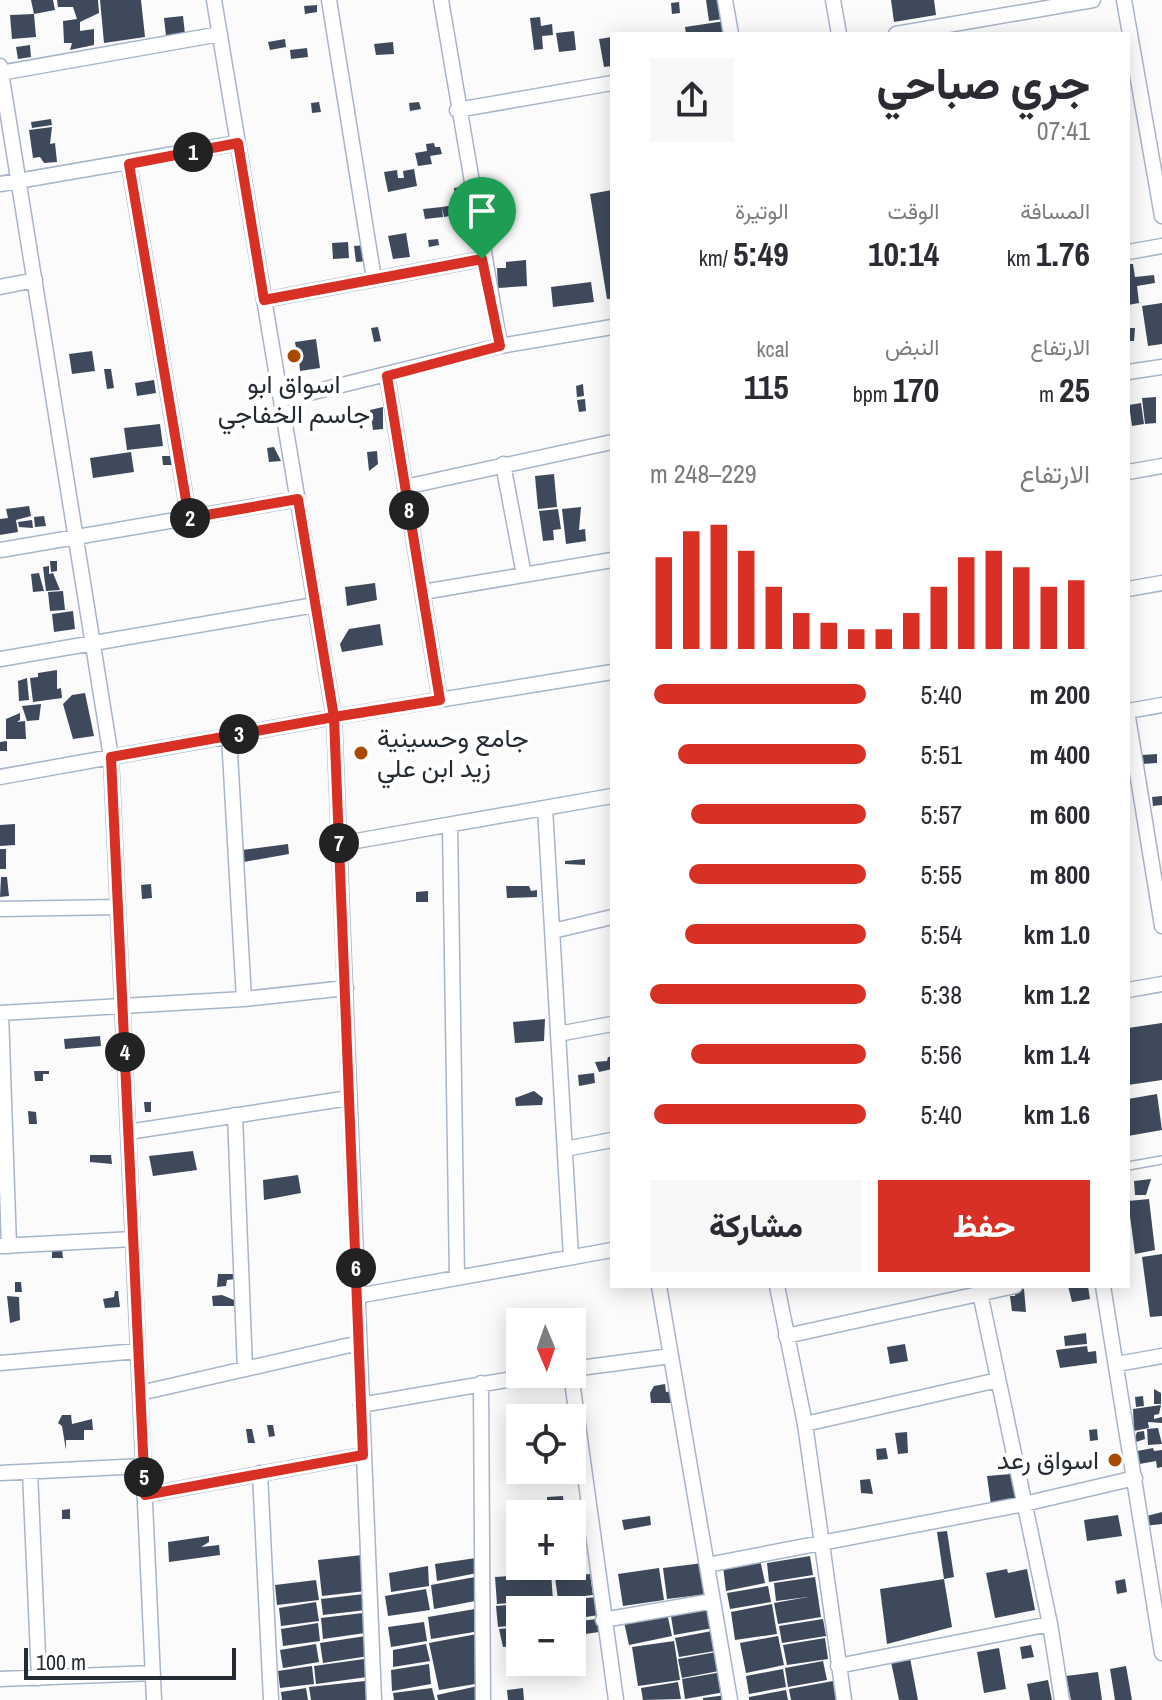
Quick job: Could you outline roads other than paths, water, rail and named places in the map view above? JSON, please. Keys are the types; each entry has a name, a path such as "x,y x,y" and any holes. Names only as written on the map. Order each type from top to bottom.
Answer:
{"street":[{"path":"214,0 334,717 374,1700"},
{"path":"329,0 374,279"},
{"path":"441,0 482,259 500,346"},
{"path":"725,0 731,32"},
{"path":"833,0 839,32"},
{"path":"908,32 1093,0"},
{"path":"1124,0 1130,32"},
{"path":"154,1700 111,757 21,180 0,70 220,34"},
{"path":"1130,34 1162,216"},
{"path":"457,110 610,83"},
{"path":"0,184 238,143"},
{"path":"129,164 189,518"},
{"path":"1130,252 1162,246"},
{"path":"264,300 482,259"},
{"path":"0,287 35,280"},
{"path":"281,400 500,346 610,327"},
{"path":"1130,372 1162,367"},
{"path":"387,376 440,700"},
{"path":"405,487 610,442"},
{"path":"503,464 524,575"},
{"path":"1130,472 1162,466"},
{"path":"0,550 298,499"},
{"path":"423,592 610,560"},
{"path":"1130,589 1162,583"},
{"path":"0,659 315,605"},
{"path":"0,777 334,717 610,672"},
{"path":"1130,711 1162,705"},
{"path":"1130,729 1162,926"},
{"path":"229,736 244,999"},
{"path":"339,844 610,796"},
{"path":"545,808 571,1257"},
{"path":"450,825 457,1278"},
{"path":"0,909 118,907"},
{"path":"553,931 610,917"},
{"path":"1130,990 1162,984"},
{"path":"133,1239 5,1246 1,1013 244,999 346,988"},
{"path":"558,1034 610,1024"},
{"path":"128,1132 349,1098"},
{"path":"235,1115 245,1369"},
{"path":"565,1149 610,1140"},
{"path":"357,1296 610,1250"},
{"path":"659,1288 730,1700"},
{"path":"777,1288 805,1424 844,1700"},
{"path":"786,1336 1005,1288"},
{"path":"1103,1288 1162,1653"},
{"path":"980,1293 1050,1624 1062,1700"},
{"path":"140,1393 359,1343"},
{"path":"0,1363 138,1351"},
{"path":"586,1370 671,1356"},
{"path":"1117,1364 1162,1356"},
{"path":"361,1405 506,1379"},
{"path":"805,1424 998,1380"},
{"path":"481,1383 483,1700"},
{"path":"573,1388 616,1700"},
{"path":"145,1495 363,1455"},
{"path":"0,1473 143,1466"},
{"path":"30,1472 39,1678"},
{"path":"260,1473 271,1700"},
{"path":"707,1565 1024,1504 1135,1478"},
{"path":"603,1620 713,1601"},
{"path":"838,1666 1050,1624"},
{"path":"0,1679 153,1673"}],"lane":[{"path":"1130,1166 1162,1160"}],"place":[{"name":"اسواق ابو جاسم الخفاجي","path":"294,356"},
{"name":"جامع وحسينية زيد ابن علي","path":"361,753"},
{"name":"اسواق رعد","path":"1115,1460"}]}
